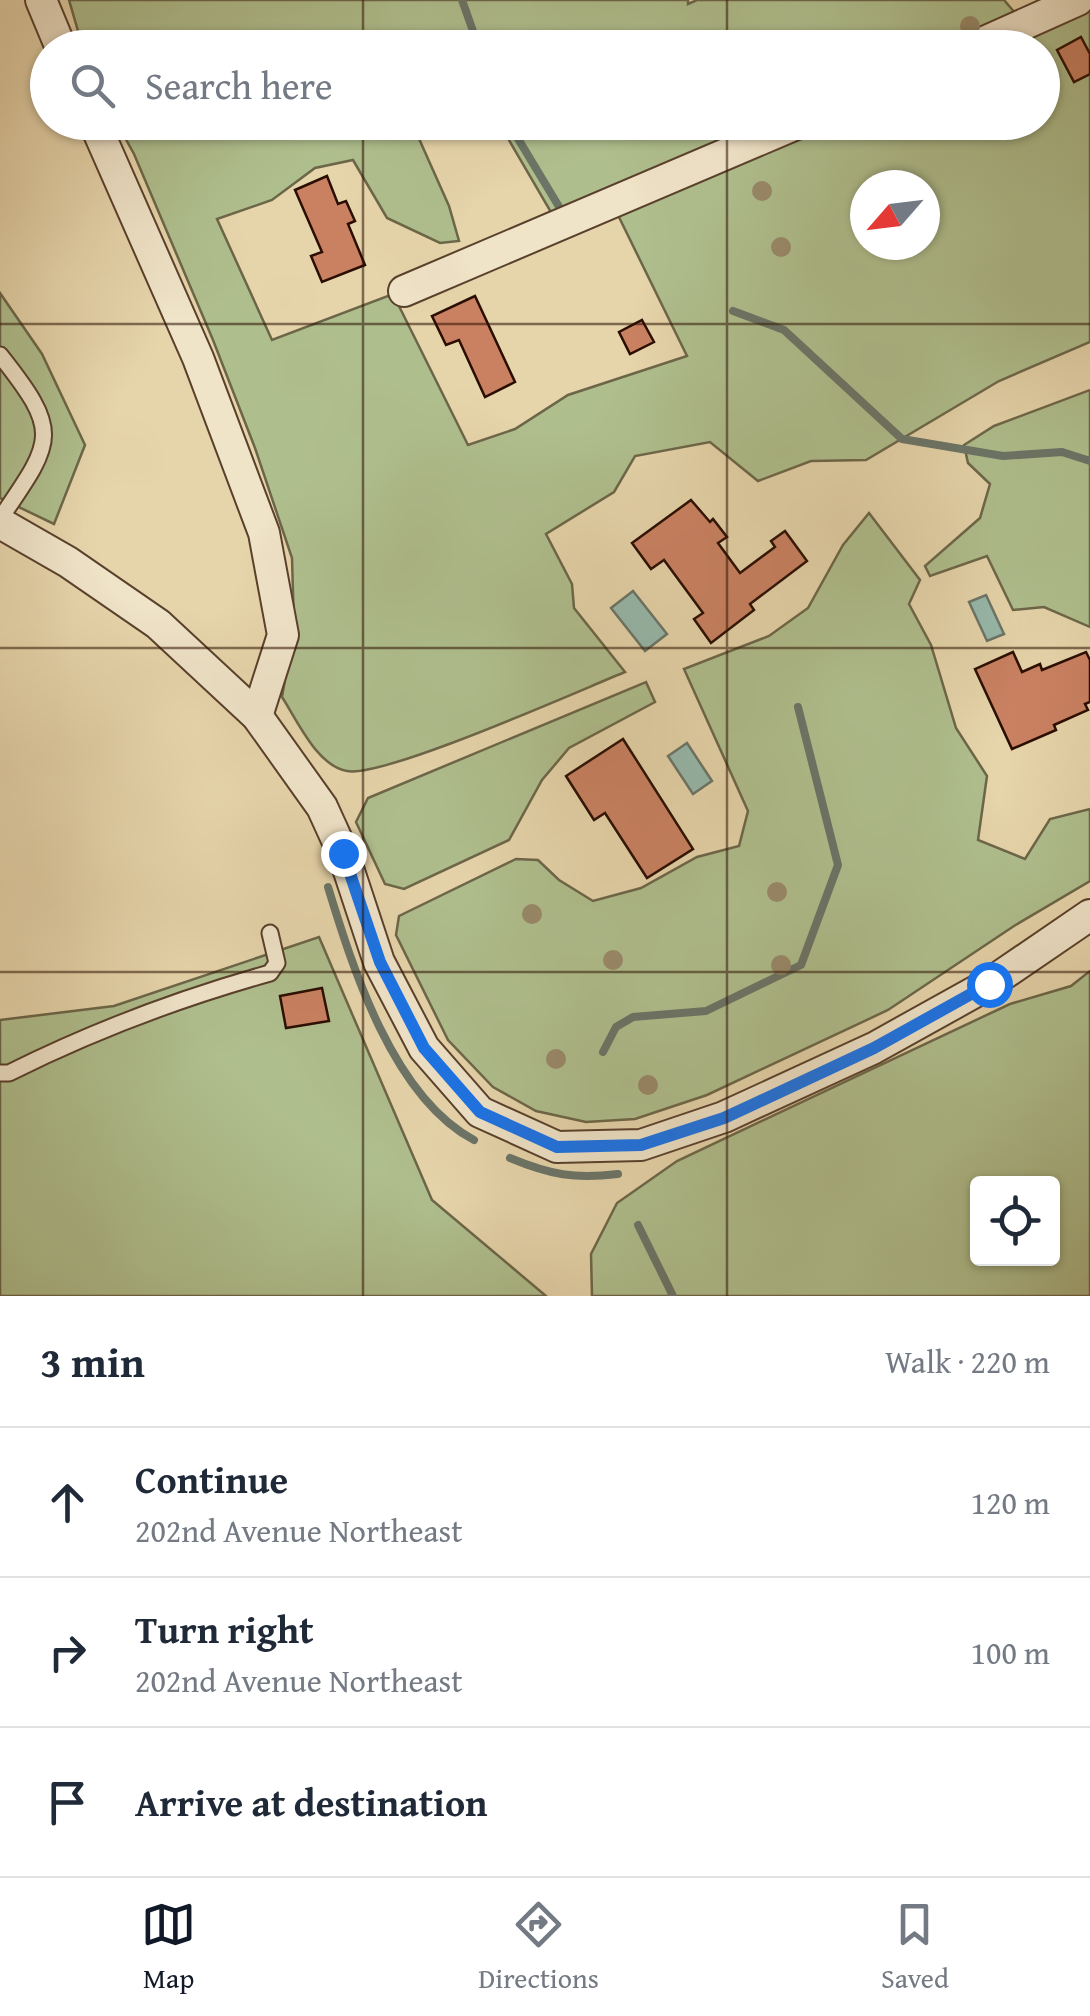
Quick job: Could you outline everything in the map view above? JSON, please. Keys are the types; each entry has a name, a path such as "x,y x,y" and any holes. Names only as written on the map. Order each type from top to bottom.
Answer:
{"street":[{"path":"41,0 54,30"},
{"path":"1010,30 1078,0"},
{"path":"102,140 198,358 264,534 283,635 257,716"},
{"path":"404,291 758,140"},
{"path":"0,521 158,624 257,716 322,807 343,853 380,962 424,1048 480,1112 557,1147 641,1145 724,1118 874,1048 989,984 1090,914"}],"lane":[{"path":"0,355 24,385 40,415 46,440 32,473 0,521"},
{"path":"0,1073 9,1073 85,1035 184,997 270,973 277,963 270,933"}],"green space":[{"path":"69,0 688,0 688,4 697,0 1004,0 1016,14 980,30 78,30"},
{"path":"1090,6 1090,342 999,381 866,460 811,461 758,481 710,442 635,456 614,492 546,534 572,584 574,608 625,672 439,748 368,770 347,771 326,761 282,697 294,627 292,558 213,340 126,140 420,140 449,206 459,241 440,243 387,218 353,160 315,168 272,200 217,219 272,340 393,294 468,445 515,429 568,395 687,356 615,209 778,140 1060,140 1060,30 1034,30"},
{"path":"509,140 724,140 552,214"},
{"path":"0,293 42,354 85,445 54,524 0,498"},
{"path":"1090,390 1090,627 1044,607 1013,610 987,556 930,576 925,566 980,518 990,484 968,463 964,445 994,426"},
{"path":"869,513 920,580 909,604 931,645 956,728 987,776 978,840 1025,859 1050,819 1090,809 1090,881 888,1010 707,1095 635,1119 586,1122 536,1111 493,1087 448,1040 396,935 399,916 516,859 538,860 559,880 593,901 641,888 697,857 739,846 748,811 684,669 769,636 808,608 843,545"},
{"path":"646,682 655,702 569,748 542,780 509,840 404,889 385,884 356,822 368,798"},
{"path":"319,937 432,1200 546,1296 0,1296 0,1020 114,1006"},
{"path":"1090,971 1090,1296 592,1296 591,1254 617,1203 677,1161 1010,1004 1071,986"}],"shaded area":[{"path":"633,591 667,634 645,651 611,608"},
{"path":"986,595 1004,634 987,641 969,602"},
{"path":"687,743 712,781 693,794 668,756"}],"building":[{"path":"1081,37 1090,54 1090,74 1074,82 1060,48"},
{"path":"327,176 338,204 346,201 355,221 348,224 365,265 322,282 311,256 322,252 295,190"},
{"path":"475,296 515,382 485,397 459,340 446,345 432,316"},
{"path":"642,320 654,342 630,354 619,332"},
{"path":"691,500 727,537 718,543 740,573 775,547 771,541 785,531 807,561 750,604 754,610 711,643 694,619 703,613 664,560 651,569 632,543"},
{"path":"1013,652 1022,672 1040,664 1042,670 1086,652 1090,660 1090,702 1085,704 1088,710 1054,725 1056,730 1012,749 975,669"},
{"path":"623,739 693,849 647,878 605,813 594,820 566,776"},
{"path":"322,988 329,1021 286,1028 280,996"}],"waterway":[{"path":"462,0 473,30"},
{"path":"519,140 561,210"},
{"path":"733,311 784,330 902,439 1003,456 1062,452 1090,461"},
{"path":"603,1052 616,1027 633,1017 706,1011 801,965 838,865 798,707"},
{"path":"328,887 364,992 399,1063 445,1120 474,1140"},
{"path":"510,1158 563,1174 618,1174"},
{"path":"638,1225 673,1296"}],"route":[{"path":"343,853 380,962 424,1048 480,1112 557,1147 641,1145 724,1118 874,1048 989,984"}]}
